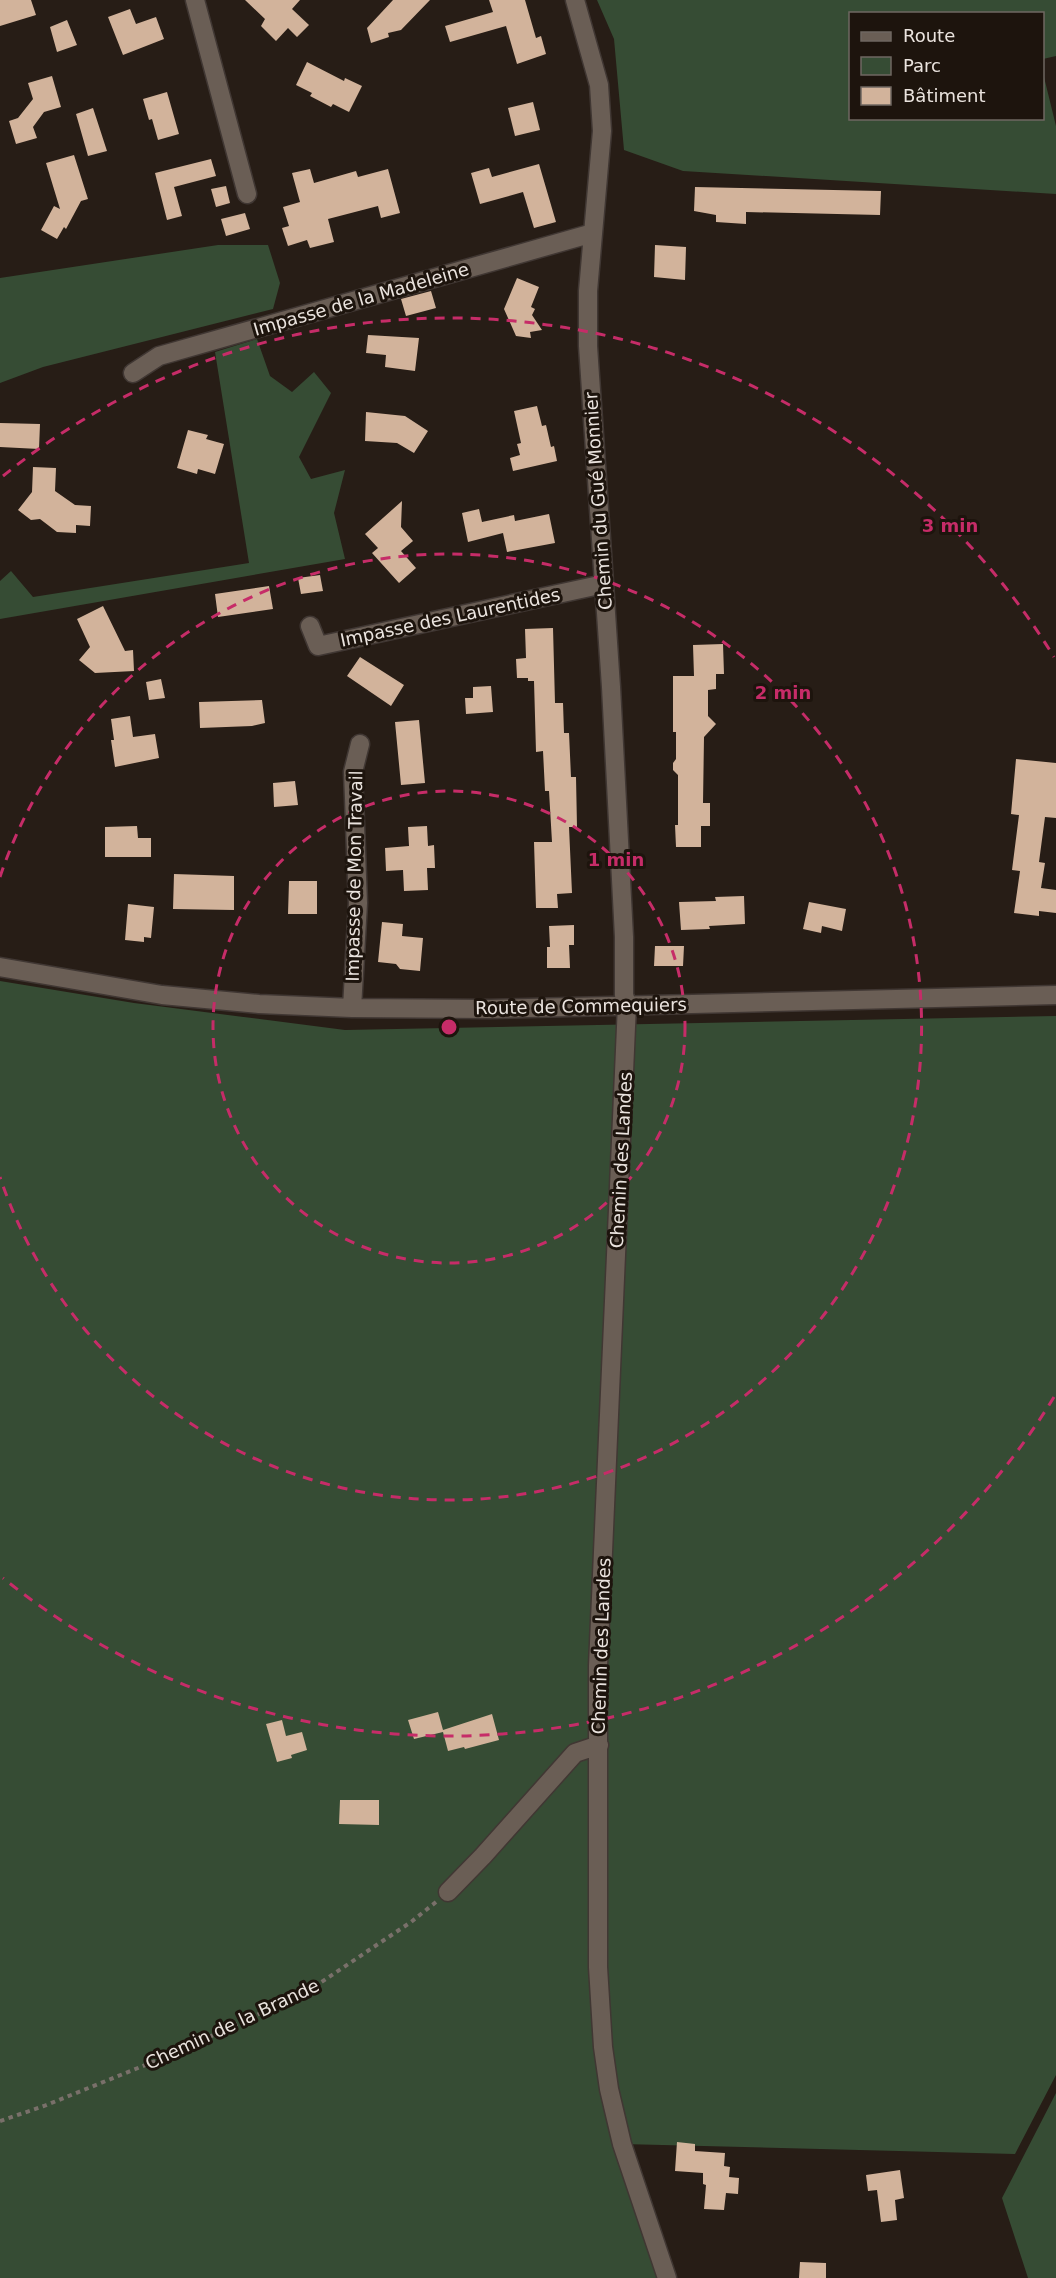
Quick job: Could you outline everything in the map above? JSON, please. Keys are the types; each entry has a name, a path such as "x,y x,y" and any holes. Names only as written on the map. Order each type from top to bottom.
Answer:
{"street":[{"path":"195,0 247,194"},
{"name":"Chemin du Gué Monnier","path":"575,0 599,85 602,131 588,291 588,346 624,937 624,995 627,1004"},
{"name":"Impasse de la Madeleine","path":"133,373 159,356 593,233"},
{"name":"Impasse des Laurentides","path":"310,626 318,646 604,584"},
{"name":"Impasse de Mon Travail","path":"352,1008 358,903 353,772 360,744"},
{"name":"Route de Commequiers","path":"0,967 162,995 259,1004 352,1008 489,1009 1056,995"},
{"name":"Chemin des Landes","path":"627,1004 599,1654 598,1966 603,2047 609,2088 622,2144 667,2278"},
{"path":"448,1892 575,1753 598,1745"}],"path":[{"name":"Chemin de la Brande","path":"0,2121 44,2106 175,2053 308,1991 411,1922 448,1892"}],"green space":[{"path":"597,0 1056,0 1056,56 1044,59 1044,12 849,12 849,120 1044,120 1044,77 1056,126 1056,194 683,171 624,150 614,39"},
{"path":"218,245 268,245 280,283 273,309 43,367 0,383 0,278"},
{"path":"257,339 270,376 292,392 314,372 331,393 299,457 311,479 345,470 334,513 345,559 0,619 0,581 11,571 33,597 249,563 215,352"},
{"path":"0,981 134,1003 345,1030 1056,1016 1056,2075 1015,2154 622,2144 661,2278 0,2278"},
{"path":"1056,2093 1056,2278 1028,2278 1002,2198"}],"building":[{"path":"0,0 31,0 36,15 0,26"},
{"path":"245,0 300,0 292,9 309,25 297,37 288,28 276,41 261,26 265,19"},
{"path":"393,0 430,0 401,30 388,33 389,37 371,43 367,28"},
{"path":"489,0 525,0 536,38 541,36 546,54 517,64 506,26 450,42 445,26 493,12"},
{"path":"130,9 136,24 156,17 164,39 123,55 108,17"},
{"path":"67,20 77,45 57,52 50,27"},
{"path":"307,62 344,81 345,78 362,86 349,112 333,104 331,107 310,96 312,93 296,85"},
{"path":"52,76 61,107 44,112 33,127 37,138 16,144 9,121 18,118 33,99 28,83"},
{"path":"167,92 179,134 158,140 143,99"},
{"path":"533,102 540,130 515,136 508,108"},
{"path":"93,108 107,151 88,156 76,114"},
{"path":"74,155 88,199 81,201 66,229 64,227 57,239 41,230 54,206 60,209 46,163"},
{"path":"211,159 216,176 174,187 182,216 167,220 155,173"},
{"path":"539,164 556,222 534,228 523,192 480,204 471,173 489,168 492,177"},
{"path":"310,169 314,183 356,171 358,177 388,169 400,213 381,218 378,206 328,219 334,242 310,248 307,240 288,246 282,228 289,226 283,207 300,202 292,173"},
{"path":"226,186 230,203 216,207 211,189"},
{"path":"695,187 881,191 880,215 746,212 746,224 716,222 716,215 694,211"},
{"path":"245,213 250,229 226,236 221,219"},
{"path":"655,245 686,247 685,280 654,277"},
{"path":"517,278 539,287 531,307 535,309 532,315 542,330 530,332 531,338 516,336 504,309"},
{"path":"431,291 436,308 406,316 401,299"},
{"path":"368,335 419,338 415,371 385,367 386,355 366,353"},
{"path":"537,406 542,426 546,425 551,447 554,446 557,461 513,471 510,458 520,455 517,444 521,443 514,411"},
{"path":"366,412 405,416 428,431 414,453 397,443 365,441"},
{"path":"0,423 40,424 39,449 0,447"},
{"path":"188,430 208,435 206,439 224,444 215,474 198,469 197,474 177,468"},
{"path":"33,467 56,468 55,491 75,505 91,506 90,526 76,525 76,533 57,532 40,519 31,520 18,510 32,492"},
{"path":"402,501 401,527 413,541 401,551 416,568 399,583 372,553 378,548 365,534"},
{"path":"479,509 482,522 514,515 515,521 549,514 555,543 507,552 503,533 468,542 462,513"},
{"path":"320,575 323,591 301,594 298,578"},
{"path":"269,586 273,609 218,617 215,594"},
{"path":"103,606 125,651 133,650 134,671 95,673 79,660 90,647 77,619"},
{"path":"553,628 555,703 563,703 564,733 569,733 571,777 576,777 577,827 569,827 572,893 557,894 558,908 536,908 534,842 552,842 549,791 545,791 543,751 536,752 534,681 528,681 528,678 517,678 516,659 526,658 525,629"},
{"path":"723,644 724,674 716,674 716,689 708,690 708,716 716,724 704,737 703,803 710,803 710,826 701,826 701,847 676,847 678,775 673,770 673,763 676,759 676,732 673,732 673,676 694,676 693,645"},
{"path":"360,657 404,685 391,706 347,676"},
{"path":"161,679 165,698 149,700 146,682"},
{"path":"491,686 493,712 466,714 465,698 473,698 473,687"},
{"path":"262,700 265,723 252,726 200,728 199,702"},
{"path":"130,716 133,737 155,734 159,758 115,767 111,719"},
{"path":"419,720 425,783 401,785 395,722"},
{"path":"1016,759 1056,763 1056,818 1045,817 1039,862 1045,863 1041,888 1056,890 1056,913 1039,911 1039,916 1014,913 1020,871 1012,870 1019,815 1011,814"},
{"path":"295,781 298,805 274,807 273,783"},
{"path":"137,826 138,838 151,838 151,857 105,857 105,827"},
{"path":"427,826 428,846 434,845 435,868 427,868 428,890 404,891 403,870 386,871 385,848 409,846 408,827"},
{"path":"174,874 234,876 234,910 173,909"},
{"path":"289,881 317,881 317,914 288,914"},
{"path":"744,896 745,924 681,930 679,902 716,901 715,897"},
{"path":"809,902 846,909 842,931 822,926 821,933 803,929"},
{"path":"128,904 154,907 151,938 144,937 144,942 125,940"},
{"path":"382,922 403,924 402,936 423,938 420,971 400,969 396,964 378,962"},
{"path":"574,925 574,945 569,945 570,968 547,968 547,947 550,947 549,926"},
{"path":"655,946 684,946 683,966 654,966"},
{"path":"438,1712 443,1730 492,1714 499,1740 448,1751 443,1732 414,1739 408,1720"},
{"path":"282,1720 286,1736 302,1732 307,1750 291,1755 292,1758 277,1762 266,1724"},
{"path":"340,1800 379,1800 379,1825 339,1824"},
{"path":"677,2142 695,2144 695,2151 725,2153 724,2166 730,2167 729,2177 739,2178 738,2194 726,2193 724,2210 704,2209 706,2185 703,2184 703,2173 675,2171"},
{"path":"900,2170 904,2198 895,2200 897,2220 881,2222 877,2190 868,2191 866,2175"},
{"path":"800,2262 826,2263 826,2278 799,2278"}]}
